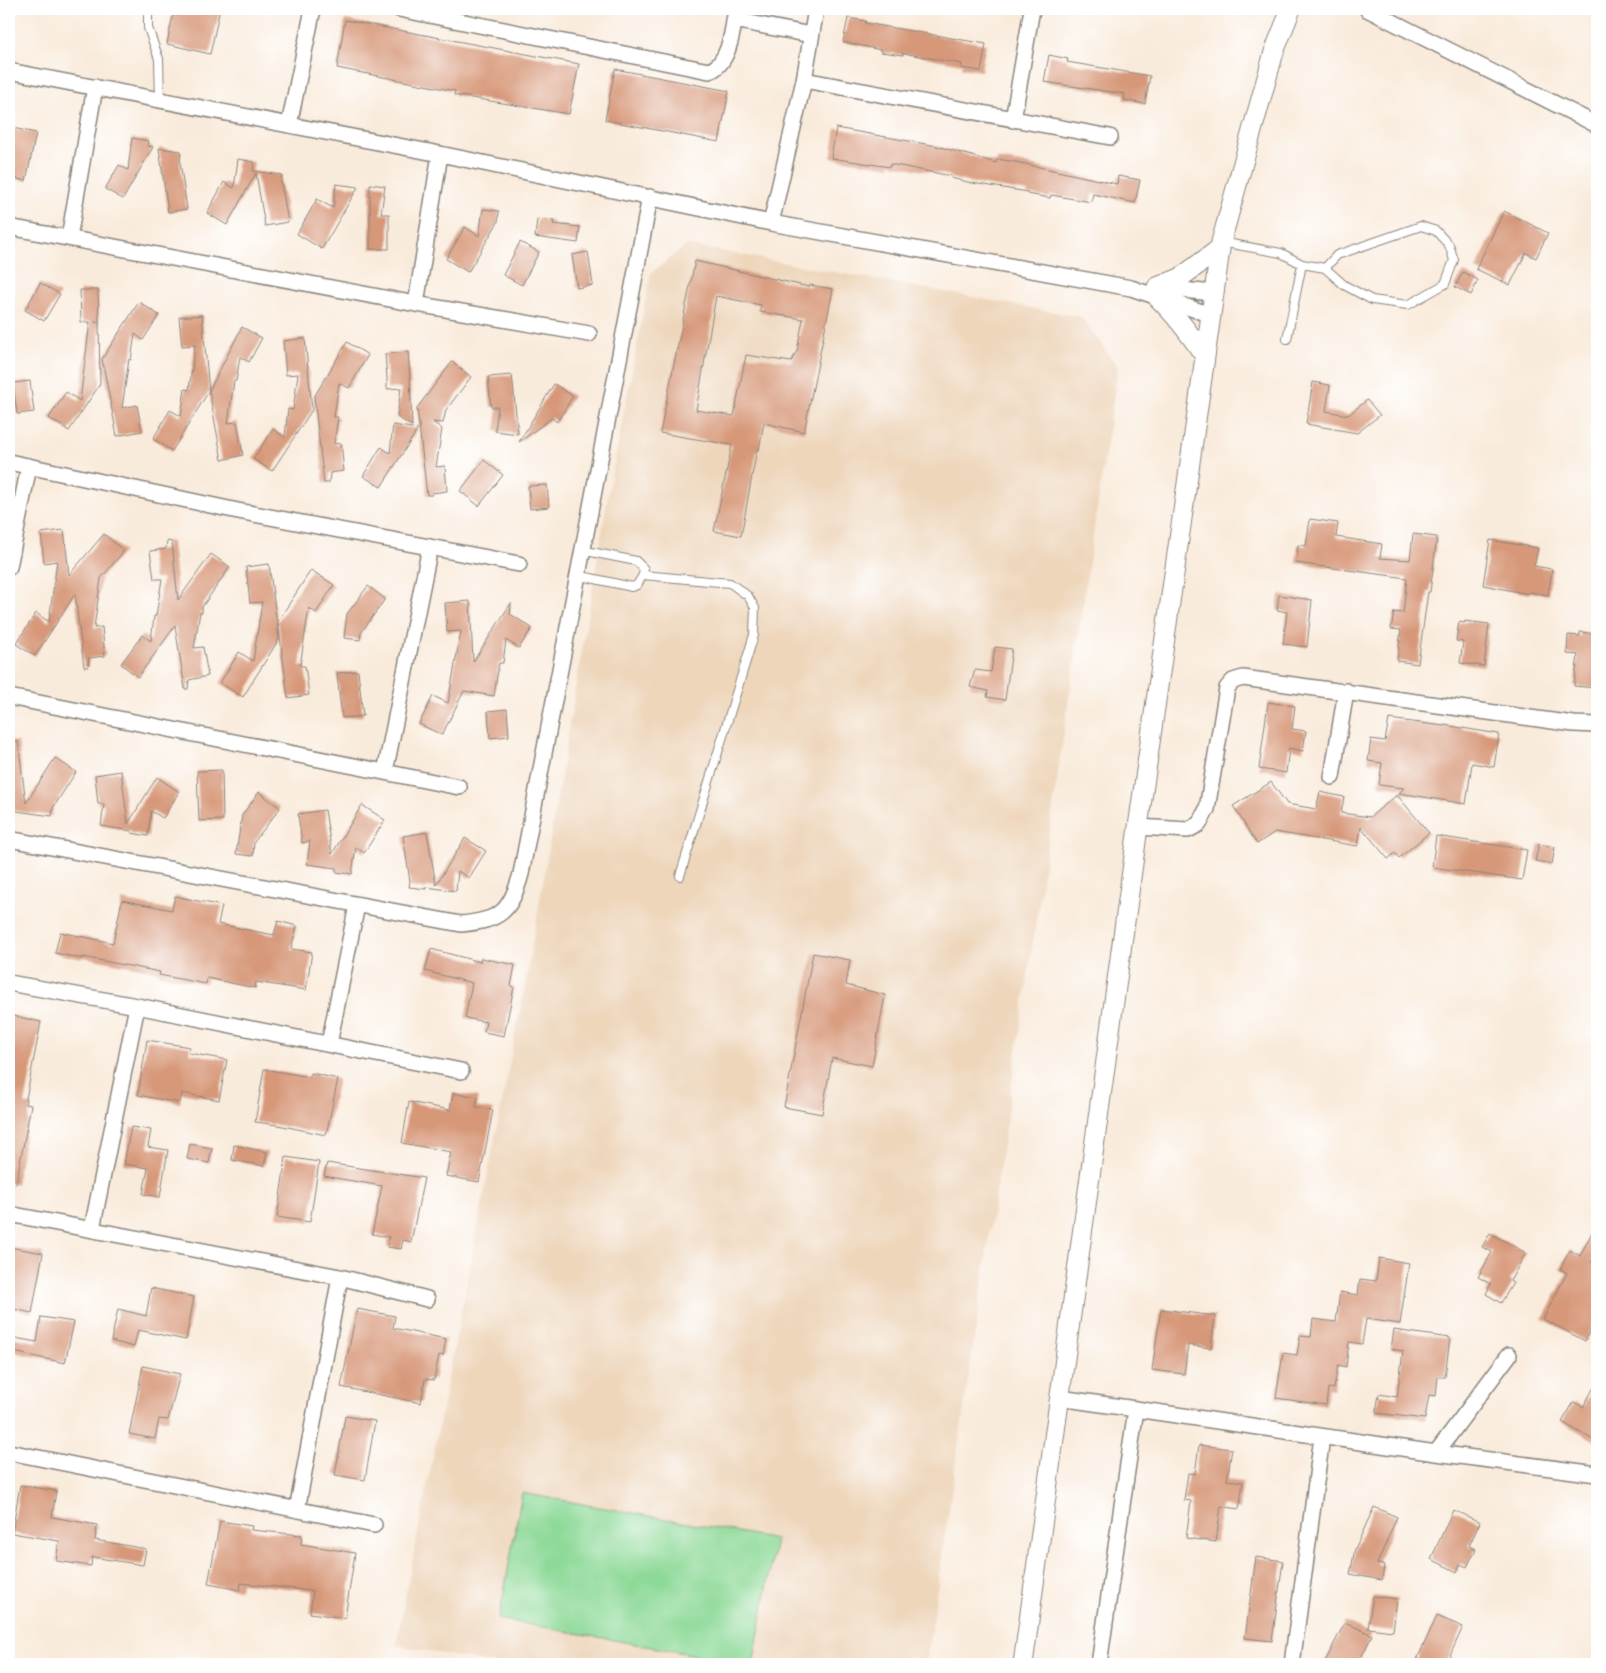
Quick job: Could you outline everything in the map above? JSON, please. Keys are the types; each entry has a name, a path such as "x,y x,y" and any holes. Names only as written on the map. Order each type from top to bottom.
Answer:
{"street":[{"path":"289,125 313,9"},
{"path":"399,9 709,71 721,64 730,42 735,14 811,35"},
{"path":"771,223 804,80 816,9"},
{"path":"1012,120 1032,9"},
{"path":"1023,1664 1220,246 1274,52 1291,9"},
{"path":"1367,9 1597,125"},
{"path":"9,71 440,154 771,223 1157,293 1211,315"},
{"path":"804,80 1110,137"},
{"path":"69,238 95,87"},
{"path":"416,304 440,154"},
{"path":"9,839 461,924 480,922 498,916 514,896 521,874 581,550 650,197"},
{"path":"9,227 416,304 590,334"},
{"path":"1157,293 1180,278 1220,246"},
{"path":"1157,293 1182,288 1214,292"},
{"path":"1157,293 1186,328 1204,355"},
{"path":"9,462 238,511 519,564"},
{"path":"9,567 29,466"},
{"path":"385,772 430,547"},
{"path":"1138,827 1188,830 1199,824 1207,810 1227,688 1233,681 1243,678 1574,724 1597,725"},
{"path":"1332,777 1346,691"},
{"path":"9,697 459,787"},
{"path":"329,1044 357,905"},
{"path":"9,983 137,1006 461,1071"},
{"path":"92,1229 137,1006"},
{"path":"9,1214 340,1277 427,1299"},
{"path":"297,1510 340,1277"},
{"path":"1436,1453 1509,1354"},
{"path":"1060,1398 1322,1437 1597,1474"},
{"path":"1099,1664 1136,1409"},
{"path":"1292,1664 1322,1437"},
{"path":"9,1452 374,1525"}],"lane":[{"path":"148,9 148,28 159,59 160,100"},
{"path":"1220,246 1280,252 1302,264 1326,268 1344,285 1372,300 1408,305 1445,284 1454,260 1449,246 1436,231 1421,226 1337,255 1326,268"},
{"path":"1288,340 1302,264"},
{"path":"577,575 632,587 638,585 644,570 641,564 636,561 581,550"},
{"path":"643,574 730,583 748,596 755,608 754,635 680,876"}],"shaded area":[{"path":"687,245 1081,317 1118,367 926,1664 495,1664 396,1645 529,964 610,484 651,273"}],"green space":[{"path":"522,1493 776,1539 753,1664 499,1619"}],"building":[{"path":"174,9 220,9 210,54 167,44"},
{"path":"848,18 866,21 865,23 986,44 981,71 961,68 962,64 903,53 903,55 881,52 881,50 843,42"},
{"path":"345,20 579,64 569,114 454,95 455,91 337,68"},
{"path":"1049,55 1068,59 1067,62 1150,76 1145,104 1124,100 1125,94 1044,82"},
{"path":"615,69 729,91 719,142 605,120"},
{"path":"13,128 36,133 26,181 9,177 9,149"},
{"path":"836,128 937,146 996,163 997,159 1016,162 1117,184 1118,176 1140,180 1135,203 1093,194 1091,202 1051,195 1050,198 1027,194 1028,192 972,183 951,178 951,176 890,164 890,167 831,158"},
{"path":"132,138 149,141 148,146 153,147 123,199 105,189 119,165 128,170"},
{"path":"159,148 181,151 180,162 187,209 168,212"},
{"path":"238,159 254,162 253,171 282,175 281,182 288,222 265,226 256,173 227,225 207,213 224,182 234,188"},
{"path":"336,184 358,187 322,249 297,234 317,199 333,208"},
{"path":"370,184 385,186 381,214 389,214 389,249 370,249"},
{"path":"483,209 499,211 498,222 468,272 446,259 465,227 479,236"},
{"path":"1504,211 1548,233 1536,258 1526,253 1510,285 1476,269"},
{"path":"537,219 554,221 553,224 580,227 578,243 535,237"},
{"path":"520,242 539,252 522,285 503,275"},
{"path":"588,252 593,285 577,288 572,255"},
{"path":"695,261 809,287 810,285 833,289 804,432 764,423 759,449 757,449 741,536 714,531 732,445 660,433","holes":["716,296 761,305 760,312 803,319 797,351 791,362 746,355 734,416 696,410"]},
{"path":"1463,272 1478,280 1471,295 1455,287"},
{"path":"40,283 60,294 44,321 25,310"},
{"path":"80,290 98,290 100,384 69,431 49,418 66,392 80,401 90,322 81,322"},
{"path":"139,302 159,315 143,340 135,334 131,360 129,359 122,408 137,405 142,431 117,436 102,359"},
{"path":"202,315 209,391 172,451 153,439 170,410 181,416 185,389 189,390 195,345 182,346 179,317"},
{"path":"242,327 262,338 249,362 240,357 236,381 234,381 228,423 237,422 243,455 222,460 209,391"},
{"path":"305,338 312,410 272,471 253,459 273,429 285,437 288,409 293,410 298,374 286,375 283,341"},
{"path":"347,342 368,355 349,388 339,383 334,417 338,417 334,444 341,443 344,471 330,473 329,483 324,483 314,397"},
{"path":"408,352 412,426 397,417 401,388 387,389 385,354"},
{"path":"452,362 471,377 446,410 443,423 433,422 442,429 436,467 445,466 447,491 427,495 417,408"},
{"path":"512,375 518,434 495,431 498,407 491,407 488,377"},
{"path":"30,381 34,412 17,414 13,383"},
{"path":"1313,382 1330,385 1326,411 1348,415 1367,400 1380,415 1357,433 1306,424"},
{"path":"554,384 573,396 557,422 552,418 519,442"},
{"path":"393,425 418,429 381,487 363,476 381,447 390,453"},
{"path":"484,460 503,475 479,506 460,491"},
{"path":"547,485 549,507 530,509 528,486"},
{"path":"1310,519 1338,523 1336,537 1382,544 1380,558 1410,560 1413,534 1437,537 1418,664 1397,661 1401,630 1391,629 1394,612 1403,613 1407,578 1296,563 1298,545 1306,546"},
{"path":"64,530 69,575 104,534 124,551 101,578 94,628 102,627 105,656 89,658 88,667 84,667 75,594 35,656 16,644 36,613 49,622 57,561 44,563 41,533"},
{"path":"1490,540 1538,548 1534,566 1552,569 1548,595 1529,592 1529,594 1483,585"},
{"path":"167,541 172,542 178,600 211,554 230,567 202,607 202,613 200,612 194,648 203,647 208,676 189,680 188,689 185,689 175,626 138,677 121,664 142,635 151,641 162,579 154,579 150,551 166,549"},
{"path":"269,564 279,639 243,697 220,683 239,652 253,661 262,602 250,603 246,567"},
{"path":"311,570 334,585 316,613 309,608 300,666 305,666 309,695 288,698 278,621"},
{"path":"368,586 385,599 361,633 360,640 344,638 347,614"},
{"path":"1279,595 1312,600 1307,647 1283,644 1287,612 1277,610"},
{"path":"470,601 473,662 511,603 510,614 532,628 519,648 506,640 503,663 499,663 494,696 464,691 442,735 419,724 433,696 448,703 461,631 447,632 445,603"},
{"path":"1465,621 1489,624 1484,666 1460,663 1463,642 1456,641 1459,622 1465,623"},
{"path":"1580,632 1597,634 1597,688 1574,686 1578,655 1567,654 1568,635 1580,636"},
{"path":"995,647 1012,649 1005,700 987,697 988,691 970,687 975,670 991,672"},
{"path":"358,671 363,716 342,718 337,673"},
{"path":"1268,702 1295,706 1292,729 1306,731 1303,751 1289,748 1286,773 1259,769"},
{"path":"507,709 509,736 490,738 488,711"},
{"path":"1389,719 1499,734 1494,767 1472,763 1466,804 1399,793 1404,788 1379,785 1382,763 1368,761 1371,739 1385,741"},
{"path":"18,741 26,803 55,758 76,772 53,808 52,816 9,810 9,742"},
{"path":"222,770 223,820 199,821 197,771"},
{"path":"121,771 128,824 157,777 179,792 163,818 151,811 148,836 131,833 132,831 101,826 104,804 98,804 95,775"},
{"path":"1271,782 1287,804 1316,809 1320,792 1344,797 1341,813 1370,817 1397,795 1429,833 1399,858 1395,853 1388,859 1361,827 1358,846 1275,832 1257,844 1233,806"},
{"path":"259,792 280,808 254,842 253,856 236,854 242,815"},
{"path":"362,805 385,820 364,853 356,847 352,874 336,872 336,868 307,864 310,841 302,843 298,814 325,810 332,854"},
{"path":"427,832 436,885 465,838 486,851 469,878 458,871 456,891 409,887 410,881 403,836"},
{"path":"1436,836 1527,850 1522,880 1432,867"},
{"path":"1539,844 1555,847 1552,864 1535,861"},
{"path":"175,896 222,906 218,924 274,935 278,921 297,926 291,949 312,952 306,990 256,982 255,988 207,978 206,984 159,975 160,972 55,953 60,932 113,943 122,900 172,910"},
{"path":"431,949 480,962 481,958 515,965 511,986 514,987 504,1036 484,1032 486,1022 465,1018 472,983 425,971"},
{"path":"813,953 850,960 846,985 885,995 872,1066 832,1058 822,1114 784,1107"},
{"path":"9,1015 41,1022 25,1104 31,1105 16,1184 9,1183"},
{"path":"147,1040 190,1047 189,1053 227,1060 219,1100 182,1093 180,1103 138,1095"},
{"path":"264,1069 310,1077 311,1073 338,1079 326,1135 255,1122"},
{"path":"453,1093 478,1097 476,1107 493,1110 479,1182 446,1176 451,1152 402,1143 409,1102 450,1110"},
{"path":"131,1127 151,1130 148,1147 168,1150 160,1197 143,1194 148,1168 124,1164"},
{"path":"190,1144 212,1148 209,1163 187,1159"},
{"path":"234,1145 267,1152 264,1166 232,1160"},
{"path":"286,1157 319,1162 310,1222 277,1217"},
{"path":"327,1163 424,1178 411,1242 403,1240 401,1249 387,1247 389,1237 372,1234 382,1186 324,1176"},
{"path":"1594,1228 1597,1230 1597,1250 1591,1262 1597,1265 1597,1317 1585,1341 1543,1319 1567,1273 1560,1269 1570,1250 1580,1256"},
{"path":"1490,1233 1526,1253 1510,1281 1513,1283 1501,1303 1486,1294 1491,1284 1478,1277 1492,1252 1482,1247"},
{"path":"9,1247 43,1253 32,1313 9,1308"},
{"path":"1379,1258 1409,1263 1400,1324 1366,1319 1362,1344 1349,1342 1346,1367 1338,1365 1334,1389 1328,1388 1326,1405 1276,1398 1283,1353 1297,1355 1300,1336 1311,1337 1313,1319 1336,1322 1340,1292 1358,1295 1360,1279 1376,1281"},
{"path":"151,1288 194,1297 186,1340 138,1330 134,1347 111,1341 118,1309 146,1316"},
{"path":"357,1309 395,1316 393,1328 446,1339 443,1356 439,1355 434,1380 425,1379 421,1403 341,1387"},
{"path":"1161,1309 1215,1316 1211,1348 1188,1345 1184,1374 1152,1370"},
{"path":"41,1317 74,1322 65,1363 9,1351 9,1337 37,1342"},
{"path":"1394,1330 1450,1338 1445,1377 1438,1377 1436,1396 1429,1395 1425,1419 1376,1413 1379,1394 1397,1397 1403,1351 1391,1349"},
{"path":"143,1366 180,1374 168,1420 159,1419 155,1439 129,1434"},
{"path":"1597,1382 1597,1442 1562,1422 1574,1402 1583,1407"},
{"path":"345,1416 375,1421 365,1480 335,1475"},
{"path":"1199,1445 1232,1449 1227,1480 1243,1482 1239,1509 1221,1506 1216,1542 1186,1538 1191,1501 1184,1500 1188,1473 1195,1474"},
{"path":"20,1485 56,1491 52,1517 97,1525 95,1540 146,1549 143,1565 92,1557 91,1566 56,1561 59,1541 12,1533"},
{"path":"1374,1507 1397,1517 1377,1564 1384,1565 1382,1580 1350,1574 1355,1549"},
{"path":"1453,1510 1480,1522 1469,1546 1476,1549 1467,1567 1460,1564 1457,1572 1431,1559"},
{"path":"220,1521 252,1526 251,1530 302,1535 301,1544 355,1553 345,1618 310,1613 313,1591 241,1583 240,1590 208,1584"},
{"path":"1256,1557 1283,1561 1272,1641 1245,1638"},
{"path":"1373,1596 1397,1599 1393,1631 1368,1628"},
{"path":"1437,1616 1463,1627 1446,1664 1415,1664"},
{"path":"1345,1622 1372,1635 1358,1664 1324,1664"}]}
